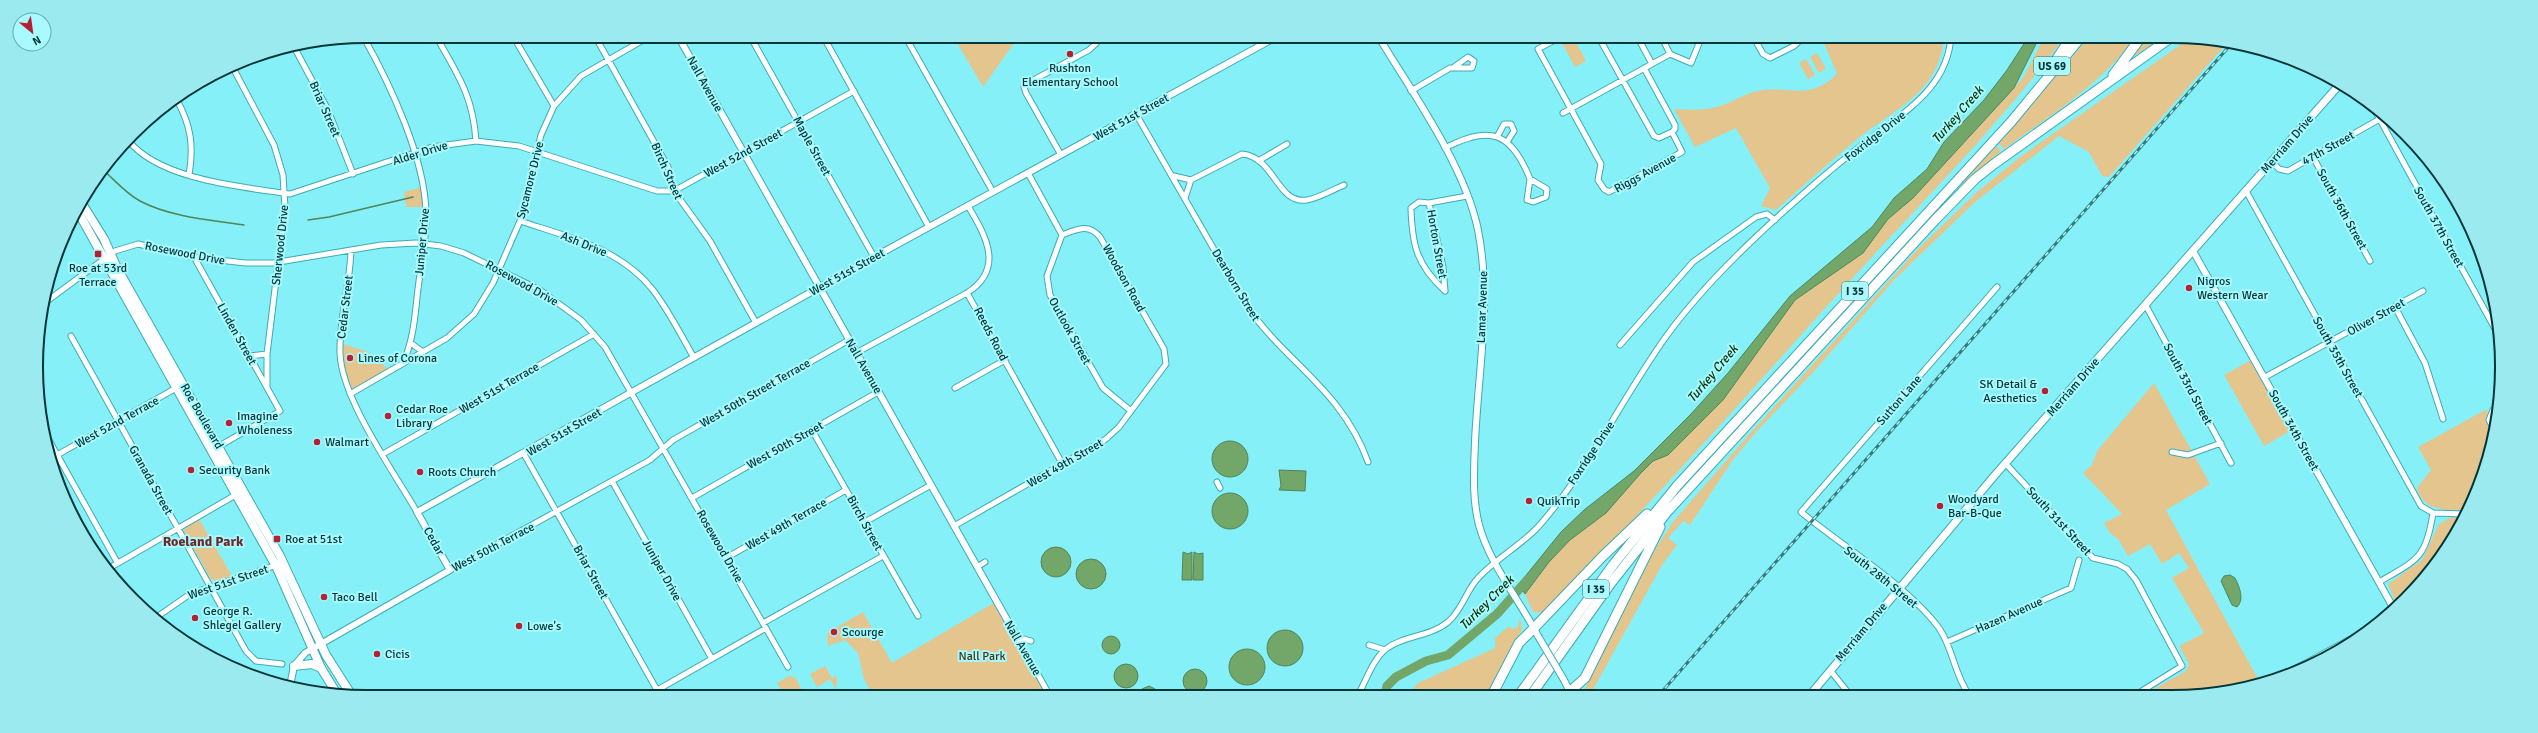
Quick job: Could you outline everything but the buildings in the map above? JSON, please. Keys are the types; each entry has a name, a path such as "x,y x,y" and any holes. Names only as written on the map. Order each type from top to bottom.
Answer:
{"highway":[{"name":"US 69","path":"2033,97 2068,43"},
{"name":"I 35","path":"1523,690 1613,565 1677,486 2033,97 2076,43"},
{"path":"2110,80 2137,43"},
{"name":"I 35","path":"1535,690 1611,583 1667,512 1891,265 1975,179 2025,140 2163,43"},
{"path":"1495,690 1519,643 1536,632 1602,557 1677,486"},
{"path":"1573,690 1585,678 1667,512"}],"main road":[{"name":"Merriam Drive","path":"1814,690 1899,588 2006,464 2336,88"},
{"name":"Roe Boulevard","path":"82,212 104,239 108,258 240,493 276,566 321,668 333,688"},
{"name":"Roe Boulevard","path":"240,493 284,562 321,644 348,689"},
{"path":"294,666 312,664 321,668"}],"street":[{"name":"Juniper Drive","path":"366,43 393,94 414,153 425,196 424,244 412,344 403,363"},
{"path":"440,43 467,93 472,107 476,141"},
{"path":"517,43 554,106"},
{"name":"Birch Street","path":"599,43 668,167 674,191 710,241 756,324"},
{"name":"Sycamore Drive","path":"350,394 447,338 474,314 500,270 520,221 544,125 554,106 581,76 637,43"},
{"name":"Nall Avenue","path":"682,43 1047,690"},
{"name":"Maple Street","path":"754,43 874,257"},
{"path":"827,43 929,227"},
{"path":"909,43 993,192"},
{"path":"1061,155 1029,100 1024,87 1028,82 1095,46 1098,43"},
{"name":"West 51st Street","path":"417,512 524,454 874,257 1265,43"},
{"name":"Lamar Avenue","path":"1382,43 1445,148 1468,196 1478,232 1484,284 1477,398 1474,495 1483,535 1496,563 1564,680 1568,690"},
{"path":"1549,43 1538,49 1571,109"},
{"path":"1602,43 1654,136 1660,138 1672,132"},
{"path":"1641,43 1652,64"},
{"path":"1664,43 1670,54 1692,63 1699,43"},
{"path":"1757,43 1763,54 1770,58 1797,43"},
{"name":"Foxridge Drive","path":"1385,650 1427,634 1446,624 1462,606 1475,581 1519,545 1548,514 1605,432 1664,340 1682,316 1724,269 1827,173 1925,96 1942,71 1949,52 1950,43"},
{"name":"Briar Street","path":"296,51 328,110 353,174"},
{"path":"1563,113 1670,54"},
{"path":"1410,91 1454,67"},
{"name":"Riggs Avenue","path":"1571,109 1601,164 1597,176 1599,182 1609,192 1680,155 1681,148 1672,132 1676,126 1644,68"},
{"name":"Sherwood Drive","path":"235,71 274,144 283,175 285,214 267,354 267,387"},
{"name":"West 52nd Street","path":"674,191 854,91"},
{"path":"132,144 155,163 189,175 192,158 192,135 179,104"},
{"name":"Dearborn Street","path":"1136,114 1174,176 1253,315 1267,332 1327,392 1353,431 1368,462"},
{"name":"47th Street","path":"2272,162 2279,169 2288,171 2379,119"},
{"name":"South 37th Street","path":"2385,123 2492,322"},
{"path":"1497,137 1504,124 1511,124 1514,131 1507,142"},
{"path":"1445,148 1473,136 1497,137 1507,142 1518,153 1530,179 1547,189 1546,197 1533,202 1528,201 1526,197 1530,179"},
{"name":"Alder Drive","path":"189,175 284,194 295,194 447,143 476,141 511,144 657,191 674,191"},
{"path":"1260,160 1287,144"},
{"path":"1174,176 1191,180 1242,154 1260,160 1281,188 1296,199 1309,200 1344,185"},
{"name":"South 36th Street","path":"2313,157 2370,261"},
{"path":"1028,172 1062,235"},
{"path":"1186,198 1191,180"},
{"name":"South 35th Street","path":"2246,191 2421,506 2435,513"},
{"name":"Horton Street","path":"1429,203 1443,267 1444,291 1424,267 1417,253 1412,231 1412,206 1419,202 1429,203 1468,196"},
{"path":"856,353 967,293 982,279 990,259 987,241 968,206"},
{"path":"1620,345 1693,262 1756,217 1767,214 1776,220"},
{"name":"Ash Drive","path":"520,221 595,246 626,264 644,280 661,301 694,358"},
{"name":"Woodson Road","path":"1062,235 1083,227 1096,231 1167,357"},
{"name":"Outlook Street","path":"1062,235 1047,276 1050,295 1103,388 1131,411"},
{"name":"Rosewood Drive","path":"50,300 125,247 138,244 194,257 244,264 279,262 400,243 424,244 464,253 500,270 551,297 573,313 594,334 608,352 788,667"},
{"name":"Cedar Street","path":"350,250 340,354 342,372 350,394 417,512"},
{"name":"South 34th Street","path":"2193,251 2391,604"},
{"name":"Linden Street","path":"194,257 280,411 215,448"},
{"name":"Sutton Lane","path":"1801,512 1997,287"},
{"name":"Oliver Street","path":"2265,377 2424,291"},
{"name":"Reeds Road","path":"967,293 1063,465"},
{"name":"South 33rd Street","path":"2146,304 2231,463"},
{"path":"2395,307 2425,363 2443,419"},
{"name":"West 51st Terrace","path":"383,454 594,334"},
{"name":"Granada Street","path":"71,336 250,657 256,661 282,664"},
{"name":"West 50th Street Terrace","path":"664,449 673,440 849,340"},
{"path":"412,344 423,352"},
{"path":"249,356 267,354"},
{"name":"West 49th Street","path":"954,526 1063,465 1106,439 1131,411 1163,369 1167,357"},
{"path":"955,388 1005,360"},
{"name":"West 52nd Terrace","path":"57,455 180,386"},
{"name":"West 50th Street","path":"692,498 878,392"},
{"name":"Birch Street","path":"812,430 918,616"},
{"path":"2172,452 2188,455 2220,443"},
{"path":"54,449 117,562"},
{"name":"West 50th Terrace","path":"294,666 299,658 312,648 450,570 558,512 664,449"},
{"name":"Briar Street","path":"524,454 657,690"},
{"name":"South 31st Street","path":"2006,464 2094,558 2118,564 2131,574 2182,666 2144,690"},
{"name":"Juniper Drive","path":"612,481 712,659"},
{"path":"1217,482 1220,488"},
{"path":"865,522 931,485"},
{"name":"West 49th Terrace","path":"726,558 846,490"},
{"path":"112,566 240,493"},
{"name":"Cedar","path":"417,512 450,570"},
{"name":"South 28th Street","path":"1801,512 1899,588 1938,628 1947,642 1956,672 1966,690"},
{"path":"2379,582 2412,563 2427,545 2435,513 2460,514"},
{"path":"657,690 712,659 883,556"},
{"name":"Hazen Avenue","path":"1947,642 2071,588 2079,560"},
{"name":"West 51st Street","path":"160,615 190,594 276,566 284,562"},
{"path":"977,567 985,562"},
{"path":"1019,641 1024,638 1031,641"},
{"path":"1362,690 1385,650 1369,645"},
{"path":"291,681 294,666"},
{"path":"1830,670 1846,690"}],"green space":[{"path":"957,43 1014,43 983,87"},
{"path":"1562,43 1576,43 1586,61 1575,67"},
{"path":"1824,43 1943,43 1941,56 1934,72 1924,86 1899,109 1855,141 1825,166 1776,210 1761,206 1770,188 1736,128 1695,147 1674,109 1693,110 1711,108 1723,105 1752,92 1763,90 1810,90 1827,82 1837,74"},
{"path":"2041,43 2060,43 2040,69 1960,162 1621,533 1542,613 1533,612 1525,594 1549,562 1570,540 1606,513 1653,461 1668,455 1727,394 1795,300 1863,253 1888,219 1913,198 1941,168 1952,152 1963,144 2023,78"},
{"path":"2084,43 2130,43 2108,69 2075,98 2004,149 1998,143"},
{"path":"2141,43 2154,43 2127,61"},
{"path":"2182,43 2223,47 2109,177 2102,176 2089,152 2059,136 1975,202 1895,279 1816,369 1757,431 1732,461 1690,525 1683,521 1668,538 1677,545 1662,565 1593,690 1584,690 1649,559 1672,523 1753,430 1918,249 1977,192 2020,157"},
{"path":"1817,53 1826,69 1819,73 1810,57"},
{"path":"1806,59 1815,75 1808,79 1799,63"},
{"path":"1996,146 2001,151 1963,184 1962,183"},
{"path":"422,187 424,207 406,207 404,192"},
{"path":"343,344 368,352 389,370 353,391 344,371"},
{"path":"2253,359 2292,430 2264,446 2224,375"},
{"path":"2154,383 2210,484 2166,510 2258,678 2235,684 2214,687 2152,690 2186,671 2189,664 2179,646 2204,633 2172,578 2189,568 2179,553 2162,564 2150,544 2128,556 2119,540 2110,533 2104,523 2122,514 2083,473 2092,465 2097,451"},
{"path":"2487,409 2489,430 2478,470 2462,510 2451,510 2430,506 2420,496 2417,488 2431,470 2418,447"},
{"path":"2452,517 2458,517 2428,563 2415,580 2395,600 2388,584 2422,560 2439,524"},
{"path":"199,519 232,576 216,582 210,578 184,531 186,527"},
{"name":"Nall Park","path":"997,601 1047,690 870,690 864,679 858,653 845,640 828,646 827,633 863,612 892,663"},
{"path":"1520,617 1522,629 1491,690 1412,690 1418,683 1495,648 1495,638 1509,626 1512,629 1518,627"},
{"path":"825,666 832,678 836,676 837,678 836,690 834,690 836,689 830,679 817,687 810,674"},
{"path":"789,676 795,677 802,690 781,690 777,683"}],"shaded area":[{"path":"2024,43 2036,43 2014,88 1913,198 1888,219 1863,253 1795,300 1723,400 1668,455 1653,461 1606,513 1570,540 1549,562 1525,594 1519,584 1561,532 1584,510 1634,471 1691,414 1728,373 1790,296 1872,227 1894,198 1927,169 1944,142 1984,100 2007,70"},
{"path":"1234,441 1243,446 1247,452 1247,466 1243,472 1234,477 1226,477 1217,472 1213,466 1212,455 1217,446 1223,442"},
{"path":"1279,470 1306,471 1305,491 1279,490 1281,486"},
{"path":"1234,493 1243,498 1247,504 1247,518 1243,524 1234,529 1226,529 1217,524 1213,518 1212,507 1217,498 1223,494"},
{"path":"1056,547 1067,551 1071,562 1067,573 1056,577 1045,573 1041,562 1045,551"},
{"path":"1183,552 1188,554 1192,552 1192,580 1182,580"},
{"path":"1194,552 1198,554 1203,553 1203,580 1193,580"},
{"path":"1091,559 1102,563 1106,574 1102,585 1091,589 1080,585 1076,574 1080,563"},
{"path":"2230,575 2235,578 2241,596 2241,600 2237,607 2232,605 2221,581 2224,576"},
{"path":"1289,630 1298,635 1302,641 1302,655 1298,661 1289,666 1281,666 1272,661 1268,655 1267,644 1272,635 1278,631"},
{"path":"1111,636 1117,639 1120,645 1117,651 1111,654 1105,651 1102,645 1105,639"},
{"path":"1251,649 1260,654 1264,660 1264,674 1260,680 1251,685 1243,685 1234,680 1230,674 1229,663 1234,654 1240,650"},
{"path":"1126,664 1131,665 1137,671 1137,681 1131,687 1126,688 1121,687 1115,681 1114,676 1115,671 1121,665"},
{"path":"1195,669 1200,670 1204,672 1207,681 1204,690 1186,690 1183,681 1186,672"},
{"path":"1149,686 1155,690 1142,690"}],"waterway":[{"path":"107,174 140,201 164,211 191,217 244,225"},
{"path":"308,220 329,217 413,197"},
{"name":"Turkey Creek","path":"1386,690 1387,686 1396,677 1426,661 1448,655 1497,614 1529,578"}],"railway":[{"path":"1663,690 2228,48"}],"place":[{"name":"Rushton Elementary School","path":"1070,54"},
{"name":"Roe at 53rd Terrace","path":"98,254"},
{"name":"Nigros Western Wear","path":"2189,288"},
{"name":"Lines of Corona","path":"350,358"},
{"name":"SK Detail & Aesthetics","path":"2045,391"},
{"name":"Cedar Roe Library","path":"388,416"},
{"name":"Imagine Wholeness","path":"229,423"},
{"name":"Walmart","path":"317,442"},
{"name":"Security Bank","path":"191,470"},
{"name":"Roots Church","path":"420,472"},
{"name":"QuikTrip","path":"1529,501"},
{"name":"Woodyard Bar-B-Que","path":"1940,506"},
{"name":"Roe at 51st","path":"277,539"},
{"name":"Taco Bell","path":"324,597"},
{"name":"George R. Shlegel Gallery","path":"195,618"},
{"name":"Lowe's","path":"519,626"},
{"name":"Scourge","path":"834,632"},
{"name":"Cicis","path":"377,654"}],"district":[{"name":"Roeland Park","path":"203,541"}]}
